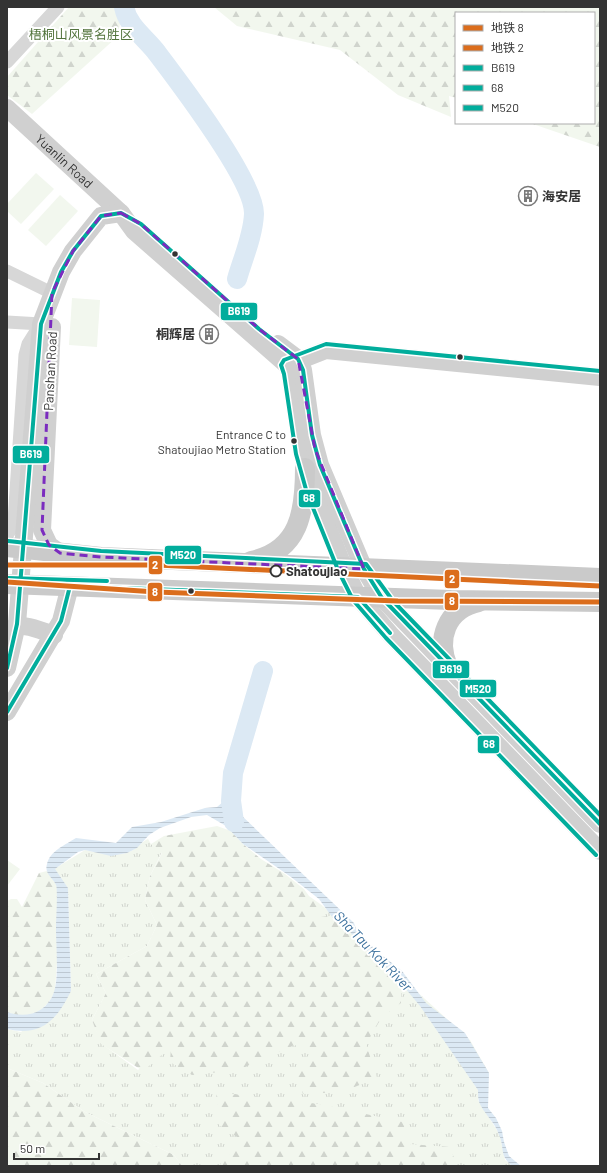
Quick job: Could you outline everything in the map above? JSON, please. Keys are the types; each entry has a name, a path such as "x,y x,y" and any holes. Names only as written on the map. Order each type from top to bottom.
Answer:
{"main road":[{"name":"Yuanlin Road","path":"7,108 121,213 134,231 293,362"},
{"name":"Panshan Road","path":"60,553 49,545 42,530 52,293 61,272 73,251 101,216 121,213"},
{"path":"7,668 17,624 41,324 52,293"},
{"path":"293,362 326,350 600,377"},
{"path":"238,563 270,555 282,547 292,537 297,527 304,503 305,468 290,372 293,362"},
{"path":"293,362 303,370 312,435 320,465 364,569 382,598 600,824"},
{"path":"305,468 344,568 358,597 390,634 600,851"},
{"path":"7,547 101,557 600,578"},
{"path":"7,584 382,598 600,602"},
{"path":"7,712 54,635 65,610 70,586"},
{"path":"448,667 442,645 446,628 461,609 472,604 487,601"},
{"path":"7,634 10,629 18,626 25,626 54,635"}],"street":[{"path":"7,62 58,7"},
{"path":"7,271 52,293"},
{"path":"7,322 41,324 28,344 25,355 14,521 7,536"}],"highlighted area":[{"path":"121,213 141,224 259,329 298,359 315,449 364,569 101,557 60,553 49,545 42,530 52,293 73,251 101,216"}],"green space":[{"name":"梧桐山风景名胜区","path":"69,7 124,7 117,37 32,114 7,95 7,77"},
{"path":"214,7 600,7 600,147 533,124 595,124 595,12 455,12 455,98 449,96 451,117 398,95 340,50 237,26"},
{"path":"36,173 54,189 21,224 7,211 7,204"},
{"path":"60,195 78,211 46,246 28,230"},
{"path":"72,298 100,300 97,347 69,345"},
{"path":"217,826 231,831 243,844 261,859 285,874 304,889 309,896 323,906 312,918 338,915 401,978 401,1003 382,1017 366,1044 377,1078 342,1092 303,1094 296,1074 312,1050 294,1045 238,1070 192,1075 170,1062 171,1047 143,1071 101,1044 92,1020 106,993 96,974 147,946 157,925 145,900 150,876 162,853 151,844 164,836"},
{"path":"148,839 151,844 162,852 150,876 145,900 157,925 147,946 96,974 106,993 92,1020 102,1044 138,1070 323,906 470,1040 489,1073 478,1100 500,1135 505,1160 513,1166 182,1166 174,1155 85,1112 43,1083 7,1068 7,1029 21,1032 71,991 68,888 51,871 85,850 114,855 120,854 133,850"},
{"path":"7,860 20,869 7,886"},
{"path":"47,871 57,886 58,948 55,991 49,1002 41,1010 30,1015 17,1016 7,1012 7,901 17,899 22,907 39,873"},
{"path":"7,1068 43,1083 85,1112 174,1155 182,1166 7,1166"},
{"path":"216,1092 319,1104 403,1122 409,1144 450,1147 457,1166 220,1166 221,1162 243,1141 219,1125"}],"water":[{"name":"Sha Tau Kok River","path":"224,801 239,810 240,814 354,923 357,931 378,952 402,971 426,1003 465,1033 489,1073 488,1108 496,1118 502,1131 509,1156 521,1166 512,1166 505,1158 497,1130 479,1102 478,1090 420,1006 390,970 374,958 348,930 335,921 319,899 291,877 243,844 226,826 207,815 191,817 160,828 149,835 137,848 127,853 111,856 85,850 78,852 55,869 68,888 71,991 54,1018 46,1024 29,1031 7,1029 7,1012 21,1015 41,1009 51,999 56,986 57,887 46,867 51,855 76,838 116,843 132,827 161,822 205,808 217,807"}],"waterway":[{"path":"124,7 129,21 157,53 214,132 230,157 251,199 254,214 253,222 250,239 237,279"},
{"path":"234,822 231,801 233,773 263,671"}],"metro line":[{"name":"2","path":"7,565 157,565 600,586"},
{"name":"8","path":"7,582 156,592 398,601 600,602"}],"transit line":[{"name":"B619","path":"7,668 17,624 41,324 61,272 73,251 101,216 121,213 141,224 259,329 298,359 303,370 312,435 320,465 364,569 382,598 600,824"},
{"name":"68","path":"596,855 386,638 353,600 338,570 307,493 296,454 284,374 281,365 284,360 326,344 600,371"},
{"name":"M520","path":"8,541 101,551 366,564 393,601 600,815"},
{"name":"M520","path":"7,578 107,581"},
{"name":"B619","path":"7,712 61,621 70,586 358,597 390,633"}],"place":[{"name":"海安居","path":"528,196"},
{"name":"桐辉居","path":"209,334"},
{"name":"Entrance C to Shatoujiao Metro Station","path":"294,441"},
{"name":"Shatoujiao","path":"276,571"}]}
